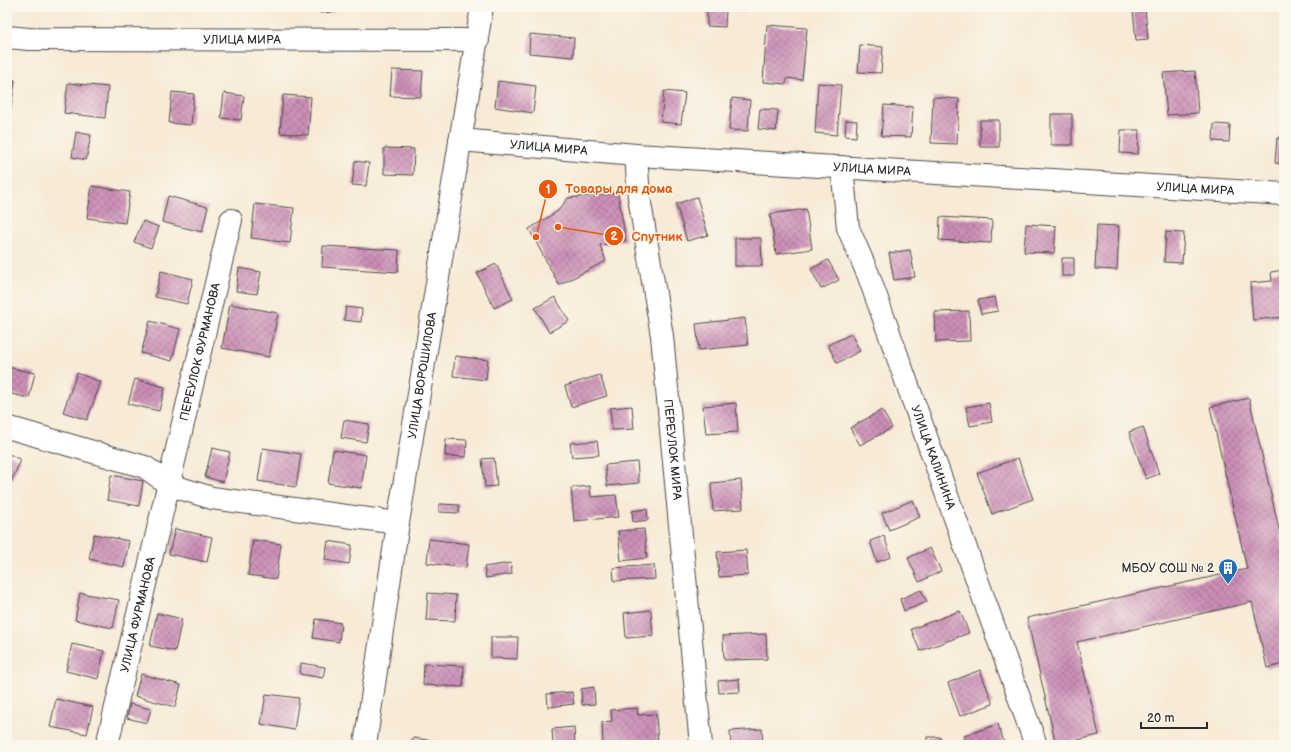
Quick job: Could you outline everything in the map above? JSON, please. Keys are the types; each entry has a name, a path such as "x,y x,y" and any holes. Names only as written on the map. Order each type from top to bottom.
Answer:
{"street":[{"name":"УЛИЦА ВОРОШИЛОВА","path":"365,745 398,523 460,140 478,40 482,7"},
{"name":"УЛИЦА МИРА","path":"7,37 36,39 478,40"},
{"name":"УЛИЦА МИРА","path":"460,140 636,155 1284,194"},
{"name":"ПЕРЕУЛОК МИРА","path":"636,155 639,198 662,336 701,745"},
{"name":"УЛИЦА КАЛИНИНА","path":"842,167 848,228 868,274 1036,745"},
{"name":"ПЕРЕУЛОК ФУРМАНОВА","path":"170,485 231,220"},
{"path":"7,427 145,468 170,485 212,498 398,523"},
{"name":"УЛИЦА ФУРМАНОВА","path":"107,745 170,485"}],"building":[{"path":"320,7 333,7 334,12 320,13"},
{"path":"707,7 745,7 745,11 726,10 725,27 707,26"},
{"path":"1145,9 1148,39 1136,40 1133,10"},
{"path":"767,25 807,28 802,80 787,78 786,84 763,82"},
{"path":"530,34 574,38 573,57 529,53"},
{"path":"860,45 883,47 881,73 858,72"},
{"path":"392,70 423,71 421,97 390,96"},
{"path":"1195,71 1198,113 1167,115 1163,73"},
{"path":"7,79 15,80 10,115 7,114"},
{"path":"498,81 536,86 533,113 495,107"},
{"path":"68,83 108,87 105,118 64,113"},
{"path":"818,83 841,85 837,135 815,133"},
{"path":"664,91 685,93 681,124 661,122"},
{"path":"172,92 194,94 191,125 169,123"},
{"path":"224,93 244,96 241,120 221,118"},
{"path":"283,95 311,97 308,135 280,133"},
{"path":"933,97 959,99 957,144 931,143"},
{"path":"732,98 750,100 748,131 729,130"},
{"path":"884,105 913,107 911,137 881,136"},
{"path":"760,109 778,110 776,131 758,129"},
{"path":"1051,114 1072,114 1072,145 1051,145"},
{"path":"846,120 857,121 856,137 845,136"},
{"path":"980,120 999,120 999,147 980,147"},
{"path":"1214,124 1230,125 1229,142 1213,141"},
{"path":"1121,130 1139,130 1138,154 1120,153"},
{"path":"76,132 91,135 86,160 72,157"},
{"path":"1277,138 1284,139 1284,164 1275,163"},
{"path":"384,148 414,149 413,175 384,174"},
{"path":"355,161 369,163 366,186 352,185"},
{"path":"92,186 130,192 125,223 87,218"},
{"path":"618,193 626,241 600,245 606,261 559,285 529,229 558,211 568,198"},
{"path":"168,196 208,207 202,232 162,222"},
{"path":"697,197 708,235 687,241 676,204"},
{"path":"255,204 294,208 290,243 251,238"},
{"path":"806,209 812,249 776,254 770,214"},
{"path":"940,217 992,220 991,243 939,240"},
{"path":"143,221 159,227 151,248 134,242"},
{"path":"1026,224 1056,226 1054,253 1024,252"},
{"path":"1097,225 1119,226 1117,270 1095,269"},
{"path":"1166,232 1184,233 1182,263 1164,262"},
{"path":"735,238 761,238 762,266 735,266"},
{"path":"323,246 399,250 398,272 322,267"},
{"path":"910,250 915,277 894,280 889,253"},
{"path":"1062,258 1074,258 1074,276 1062,276"},
{"path":"828,260 839,280 821,289 811,269"},
{"path":"496,264 513,299 494,308 477,273"},
{"path":"239,268 261,272 257,294 236,291"},
{"path":"1284,270 1284,317 1253,320 1250,283 1272,281 1271,272"},
{"path":"161,271 193,279 187,304 155,297"},
{"path":"555,297 569,321 549,332 535,308"},
{"path":"995,297 998,311 981,314 978,300"},
{"path":"230,304 278,313 269,357 222,348"},
{"path":"346,307 362,309 361,322 344,320"},
{"path":"969,311 970,341 936,342 935,312"},
{"path":"745,318 748,345 699,350 696,324"},
{"path":"150,321 180,329 172,361 141,353"},
{"path":"851,334 860,351 837,363 828,345"},
{"path":"455,356 488,360 486,380 453,376"},
{"path":"7,367 35,373 29,398 7,393"},
{"path":"77,373 101,382 87,420 63,412"},
{"path":"600,375 607,396 571,407 565,386"},
{"path":"135,379 165,387 159,411 128,404"},
{"name":"МБОУ СОШ № 2","path":"1249,398 1284,551 1284,664 1267,668 1252,602 1077,642 1099,735 1056,745 1027,618 1247,569 1210,407"},
{"path":"736,403 738,432 706,434 703,406"},
{"path":"989,403 992,422 970,426 966,407"},
{"path":"632,406 634,429 612,430 610,408"},
{"path":"882,410 892,428 860,445 850,428"},
{"path":"344,420 369,424 366,442 341,438"},
{"path":"1143,427 1159,474 1146,479 1129,432"},
{"path":"446,439 467,440 466,457 445,456"},
{"path":"597,441 599,455 572,457 570,443"},
{"path":"212,448 230,452 223,482 205,477"},
{"path":"263,448 301,454 296,487 258,481"},
{"path":"333,450 366,455 361,488 328,483"},
{"path":"7,453 21,460 9,486 7,485"},
{"path":"494,458 497,486 485,487 482,459"},
{"path":"1018,458 1033,499 992,514 977,473"},
{"path":"637,462 639,483 607,486 605,465"},
{"path":"111,475 143,481 139,506 107,500"},
{"path":"741,480 743,509 713,511 711,483"},
{"path":"590,486 591,497 616,495 619,517 574,521 571,488"},
{"path":"913,500 920,517 889,530 882,513"},
{"path":"439,504 459,505 459,513 439,512"},
{"path":"647,509 648,520 633,522 632,511"},
{"path":"175,529 212,537 207,562 169,554"},
{"path":"644,529 647,558 621,561 618,531"},
{"path":"94,534 129,541 124,567 89,559"},
{"path":"884,536 891,557 877,562 870,541"},
{"path":"429,539 469,544 466,568 427,563"},
{"path":"253,540 281,544 276,579 248,575"},
{"path":"328,541 352,545 349,564 325,560"},
{"path":"930,548 941,571 919,582 908,558"},
{"path":"746,550 748,575 719,577 717,552"},
{"path":"511,563 512,574 486,578 484,567"},
{"path":"654,565 655,579 614,581 613,568"},
{"path":"921,590 927,602 904,611 900,599"},
{"path":"80,593 119,600 113,628 75,620"},
{"path":"428,593 456,595 455,621 426,620"},
{"path":"651,610 653,636 626,638 624,613"},
{"path":"960,611 969,633 920,651 911,629"},
{"path":"157,613 182,619 175,651 150,646"},
{"path":"316,619 341,623 339,642 313,638"},
{"path":"766,634 767,659 724,660 723,636"},
{"path":"491,637 518,637 517,659 491,658"},
{"path":"72,644 104,651 98,679 66,671"},
{"path":"301,663 325,667 323,678 300,674"},
{"path":"424,664 464,666 463,687 423,685"},
{"path":"980,670 993,704 960,716 948,683"},
{"path":"141,674 181,685 175,707 135,696"},
{"path":"739,679 740,692 719,693 718,681"},
{"path":"594,687 595,704 582,705 581,689"},
{"path":"572,692 574,704 548,707 547,694"},
{"path":"266,694 299,698 294,730 261,724"},
{"path":"56,699 93,707 87,734 50,727"},
{"path":"130,704 151,709 147,723 127,718"},
{"path":"637,708 638,715 656,714 658,745 603,745 602,722 612,721 611,710"},
{"path":"998,724 1005,745 968,745 964,736"},
{"path":"574,727 575,745 553,745 552,729"},
{"path":"762,729 763,745 731,745 730,731"},
{"path":"927,737 940,737 941,745 927,745"},
{"path":"413,738 458,744 458,745 412,745"},
{"path":"486,742 503,743 503,745 486,745"}],"place":[{"name":"Спутник","path":"558,227"},
{"name":"Товары для дома","path":"536,237"},
{"name":"МБОУ СОШ № 2","path":"1228,585"}]}
